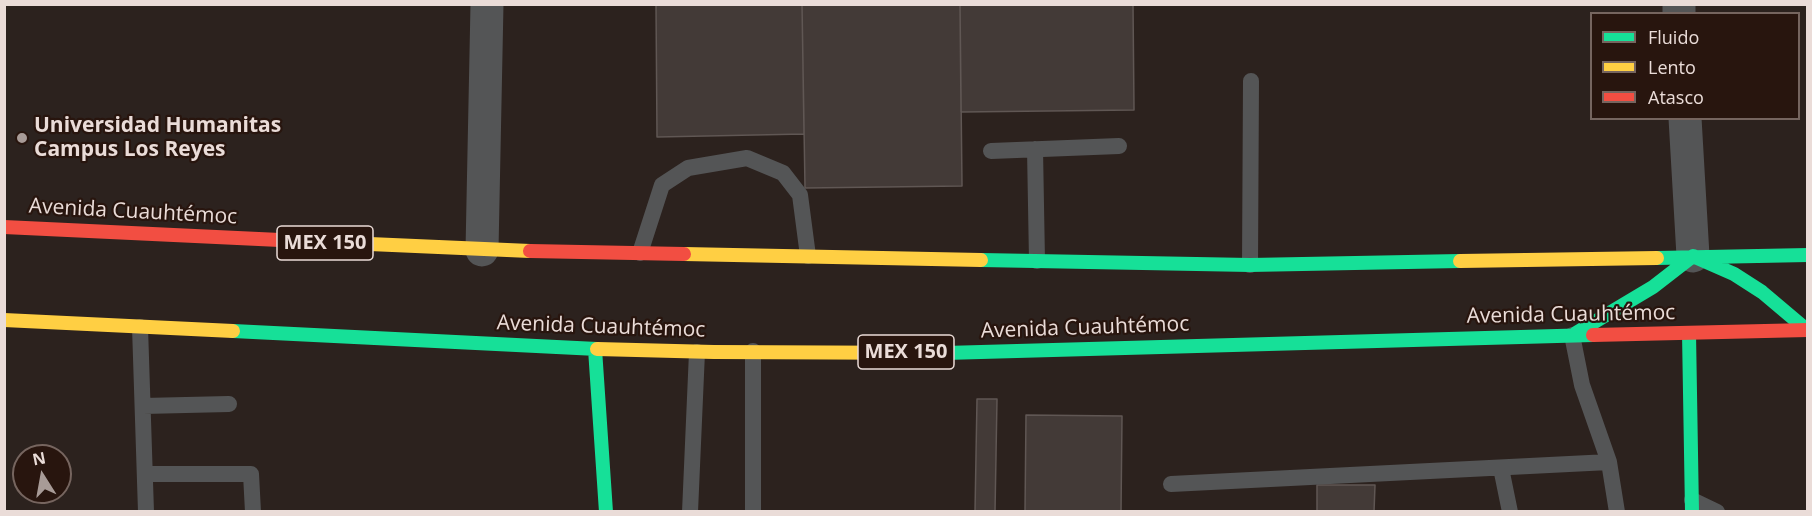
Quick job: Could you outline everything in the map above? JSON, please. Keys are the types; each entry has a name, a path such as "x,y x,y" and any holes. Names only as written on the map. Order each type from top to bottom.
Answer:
{"main road":[{"name":"Avenida Cuauhtémoc","path":"4,227 482,250 1250,265 1808,255"},
{"path":"1572,335 1653,287 1693,256 1734,274 1762,292 1807,330"},
{"name":"Avenida Cuauhtémoc","path":"4,320 697,352 987,353 1807,330"},
{"path":"1689,333 1692,506"},
{"path":"595,349 606,512"}],"street":[{"path":"482,250 487,4"},
{"path":"1685,120 1693,256"}],"lane":[{"path":"1250,265 1251,81"},
{"path":"991,151 1119,146"},
{"path":"1035,149 1037,261"},
{"path":"640,253 662,185 688,168 747,158 783,173 800,195 808,256"},
{"path":"140,327 146,512"},
{"path":"1572,335 1582,385 1609,462 1617,512"},
{"path":"753,351 753,512"},
{"path":"690,512 697,352"},
{"path":"143,406 230,404"},
{"path":"1171,484 1609,462"},
{"path":"1501,468 1510,512"},
{"path":"145,474 251,474 253,512"},
{"path":"1692,506 1717,512"}],"building":[{"path":"656,4 802,4 804,134 657,137"},
{"path":"802,4 960,4 962,186 805,188"},
{"path":"960,4 1133,4 1134,110 961,112"},
{"path":"977,399 997,399 995,512 975,512"},
{"path":"1026,415 1122,416 1121,512 1025,512"},
{"path":"1317,485 1375,485 1374,512 1317,512"}],"traffic: fast":[{"path":"1657,258 1808,255"},
{"path":"1576,333 1653,287 1693,256 1734,274 1762,292 1807,330"},
{"path":"981,260 1250,265 1460,261"},
{"path":"233,331 597,349"},
{"path":"1689,333 1692,512"},
{"path":"945,353 1593,335"},
{"path":"595,349 606,512"}],"traffic: slow":[{"path":"301,241 530,251"},
{"path":"684,254 981,260"},
{"path":"1460,261 1657,258"},
{"path":"4,320 233,331"},
{"path":"597,349 945,353"}],"traffic: jam":[{"path":"4,227 301,241"},
{"path":"530,251 684,254"},
{"path":"1593,335 1808,330"}],"place":[{"name":"Universidad Humanitas Campus Los Reyes","path":"22,138"}]}
